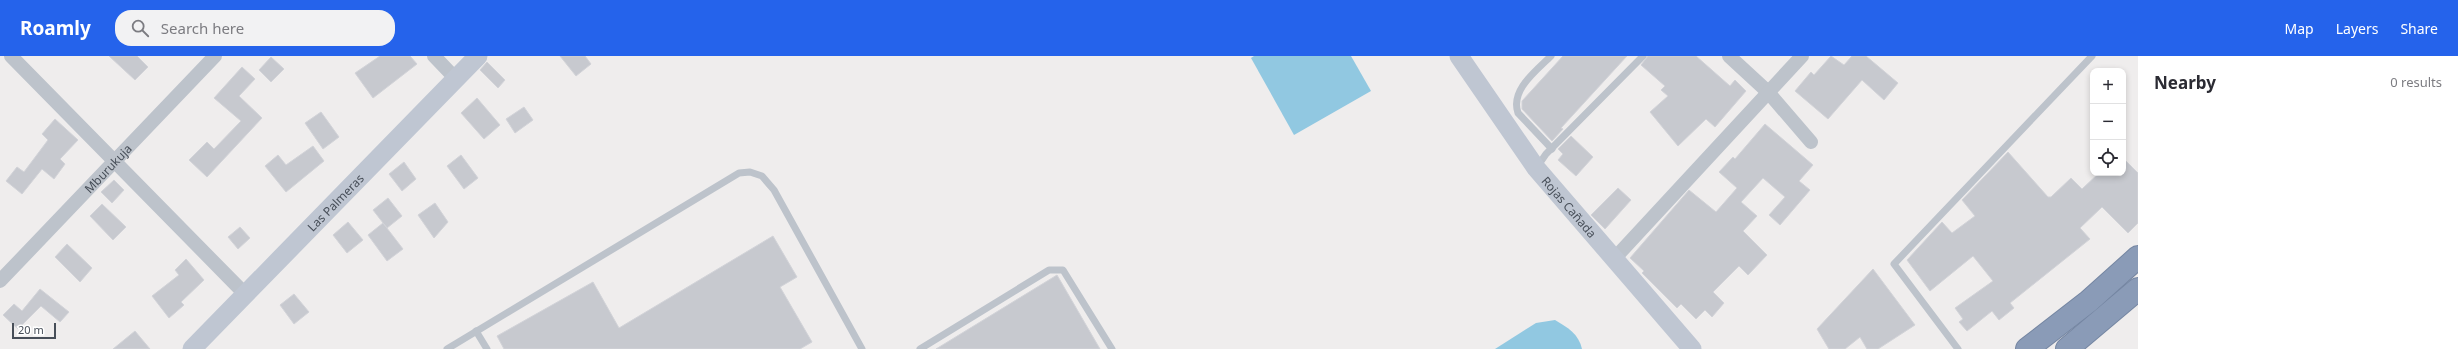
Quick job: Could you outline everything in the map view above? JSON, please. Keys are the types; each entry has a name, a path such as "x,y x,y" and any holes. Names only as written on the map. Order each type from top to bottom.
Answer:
{"highway":[{"path":"2027,349 2089,301 2138,257"},
{"path":"2067,349 2138,289"}],"street":[{"path":"11,56 245,294"},
{"name":"Mburukuja","path":"0,281 215,56"},
{"path":"434,56 456,79"},
{"name":"Las Palmeras","path":"192,349 478,56"},
{"name":"Rojas Cañada","path":"1459,56 1536,168 1692,349"},
{"path":"1729,56 1768,92 1810,142"},
{"path":"1614,259 1802,56"}],"lane":[{"path":"1551,56 1521,87 1516,106 1518,113 1552,149"},
{"path":"1536,168 1552,149 1643,56"},
{"path":"1958,349 1894,264 2092,56"},
{"path":"447,349 680,207 739,173 750,172 762,176 774,190 862,349"},
{"path":"920,349 1049,270 1063,270 1112,349"},
{"path":"476,331 487,349"}],"water":[{"path":"1254,56 1351,56 1371,91 1294,135 1251,58"},
{"path":"1555,320 1568,328 1575,335 1582,349 1495,349 1536,323"}],"building":[{"path":"109,56 137,56 148,67 135,80"},
{"path":"380,56 410,56 417,64 373,98 355,73"},
{"path":"560,56 585,56 591,64 576,76"},
{"path":"1563,56 1627,56 1561,128 1563,129 1552,141 1522,109 1522,101"},
{"path":"1648,56 1696,56 1730,86 1735,80 1746,91 1715,127 1706,119 1678,146 1650,112 1668,96 1661,90 1665,86 1641,65"},
{"path":"1831,56 1844,65 1852,56 1866,56 1898,83 1884,100 1862,80 1828,119 1795,91 1811,72 1814,75"},
{"path":"271,57 284,69 271,82 259,70"},
{"path":"487,62 505,80 498,88 480,70"},
{"path":"242,67 255,79 239,96 262,118 207,177 189,160 207,142 214,149 241,121 214,98"},
{"path":"477,98 500,125 484,139 461,113"},
{"path":"524,107 533,120 515,133 506,119"},
{"path":"321,112 339,137 323,149 305,123"},
{"path":"55,119 78,140 60,159 65,164 54,179 42,169 22,194 6,181 17,167 24,172 48,140 42,134"},
{"path":"1765,124 1813,165 1799,181 1810,190 1780,225 1769,215 1785,197 1763,178 1741,202 1757,216 1743,231 1767,255 1748,275 1739,266 1713,292 1724,303 1712,317 1705,310 1696,319 1681,304 1677,308 1642,273 1644,271 1630,258 1689,190 1716,212 1737,188 1719,172 1733,157 1735,159"},
{"path":"1571,136 1593,157 1576,176 1558,160 1563,154 1558,149"},
{"path":"313,146 324,161 286,192 265,166 278,155 286,165"},
{"path":"2008,152 2048,197 2051,197 2071,178 2082,189 2096,176 2126,176 2126,161 2138,173 2138,223 2128,233 2102,207 2080,228 2090,239 2010,303 2014,308 1999,320 1992,311 1967,331 1959,322 1963,319 1955,308 1993,281 1973,256 1930,291 1907,260 1942,222 1952,233 1975,216 1962,200"},
{"path":"461,155 478,178 464,189 447,166"},
{"path":"404,162 416,179 402,191 389,174"},
{"path":"114,180 124,190 112,203 101,192"},
{"path":"1618,188 1631,200 1605,229 1591,215"},
{"path":"388,198 402,216 387,228 373,210"},
{"path":"435,203 448,222 434,238 418,215"},
{"path":"102,204 126,227 113,240 90,216"},
{"path":"348,222 363,240 347,253 333,235"},
{"path":"383,223 403,249 387,261 368,235"},
{"path":"240,227 250,238 238,249 228,237"},
{"path":"773,236 797,277 780,287 812,342 800,349 504,349 497,336 593,282 619,328"},
{"path":"67,244 92,268 80,282 55,257"},
{"path":"186,259 204,280 181,302 184,305 169,318 152,296 179,275 175,270"},
{"path":"1873,269 1915,325 1878,349 1867,349 1860,337 1845,349 1829,349 1817,329"},
{"path":"1057,275 1100,349 936,349"},
{"path":"40,289 69,312 60,322 41,306 18,329 3,315 14,304 22,311"},
{"path":"294,294 309,312 294,324 280,305"},
{"path":"135,331 150,349 113,349"}]}
